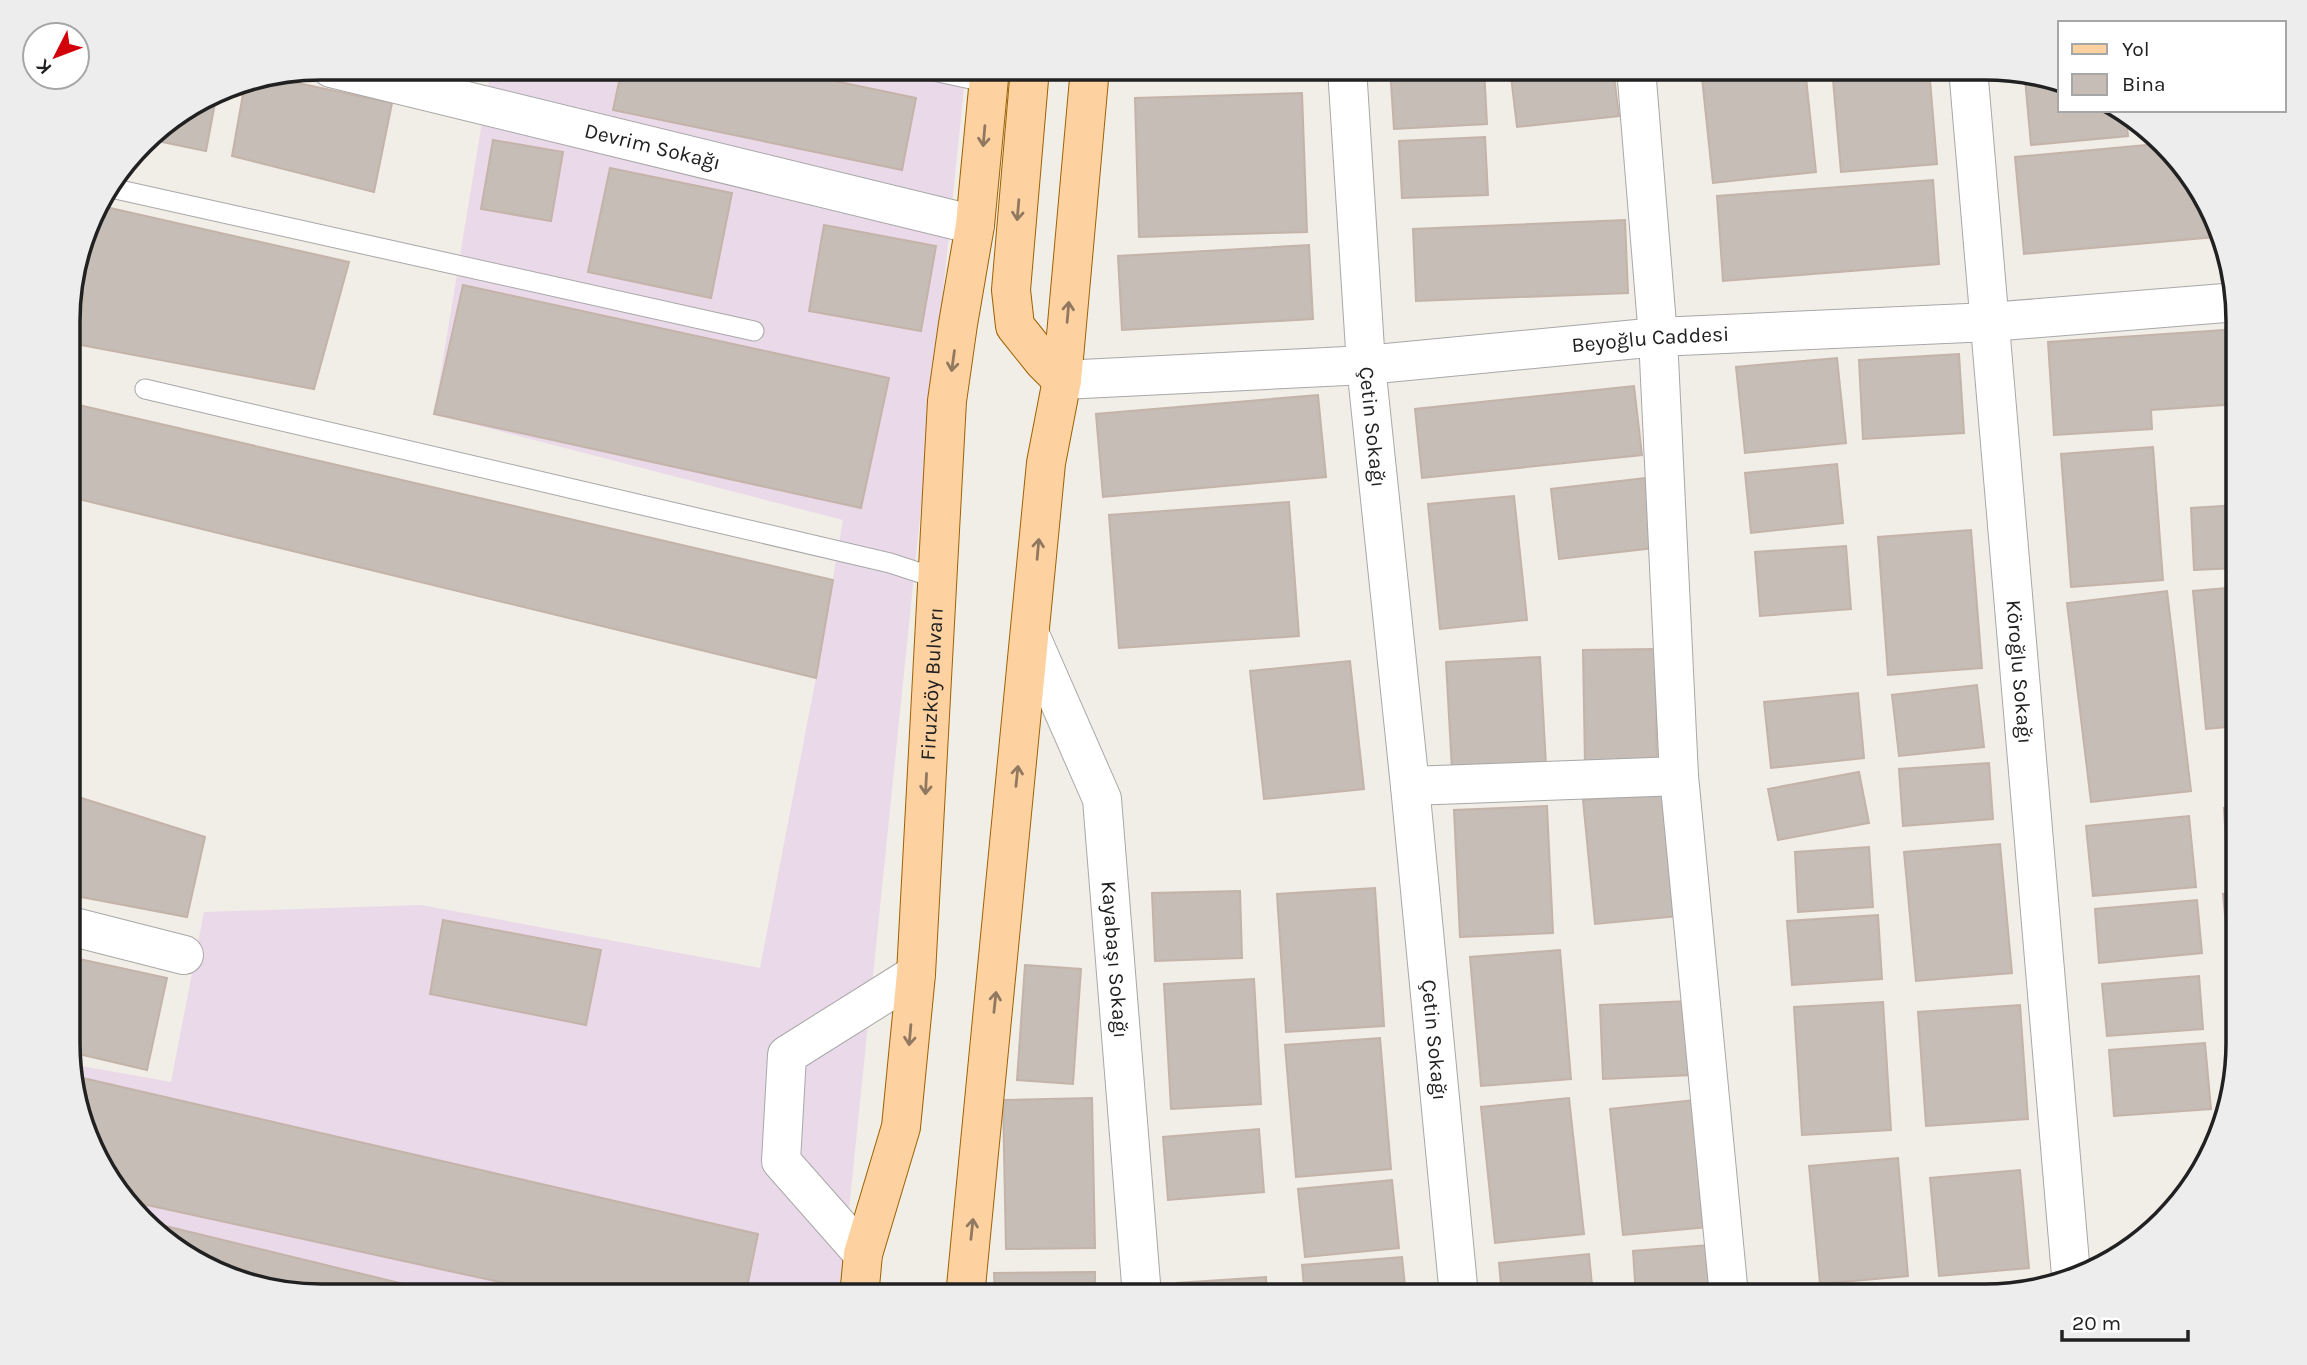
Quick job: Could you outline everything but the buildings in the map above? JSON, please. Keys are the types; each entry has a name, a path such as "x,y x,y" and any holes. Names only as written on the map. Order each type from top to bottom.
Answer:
{"main road":[{"name":"Firuzköy Bulvarı","path":"860,1284 863,1254 901,1127 916,974 947,401 975,225 989,80"},
{"path":"1029,80 1011,290 1015,326 1062,380"},
{"path":"1078,80 1086,116"},
{"path":"966,1284 1046,463 1062,380 1089,80"}],"street":[{"name":"Devrim Sokağı","path":"380,80 975,225"},
{"name":"Çetin Sokağı","path":"1348,80 1366,365 1458,1284"},
{"path":"1637,80 1658,337 1679,776 1728,1284"},
{"name":"Köroğlu Sokağı","path":"1969,80 2070,1269"},
{"name":"Beyoğlu Caddesi","path":"1062,380 1366,365 1658,337 1990,321 2226,303"},
{"name":"Kayabaşı Sokağı","path":"1031,637 1102,799 1141,1284"},
{"path":"1410,786 1679,776"},
{"path":"80,929 184,955"},
{"path":"863,1254 781,1161 787,1055 916,974"}],"lane":[{"path":"120,190 754,331"},
{"path":"145,389 890,563 936,578"}],"shaded area":[{"path":"489,80 965,80 841,1284 290,1282 229,1266 175,1235 140,1202 105,1150 93,1121 82,1066 171,1082 204,912 421,905 760,968 816,678 843,520 434,414"}]}
